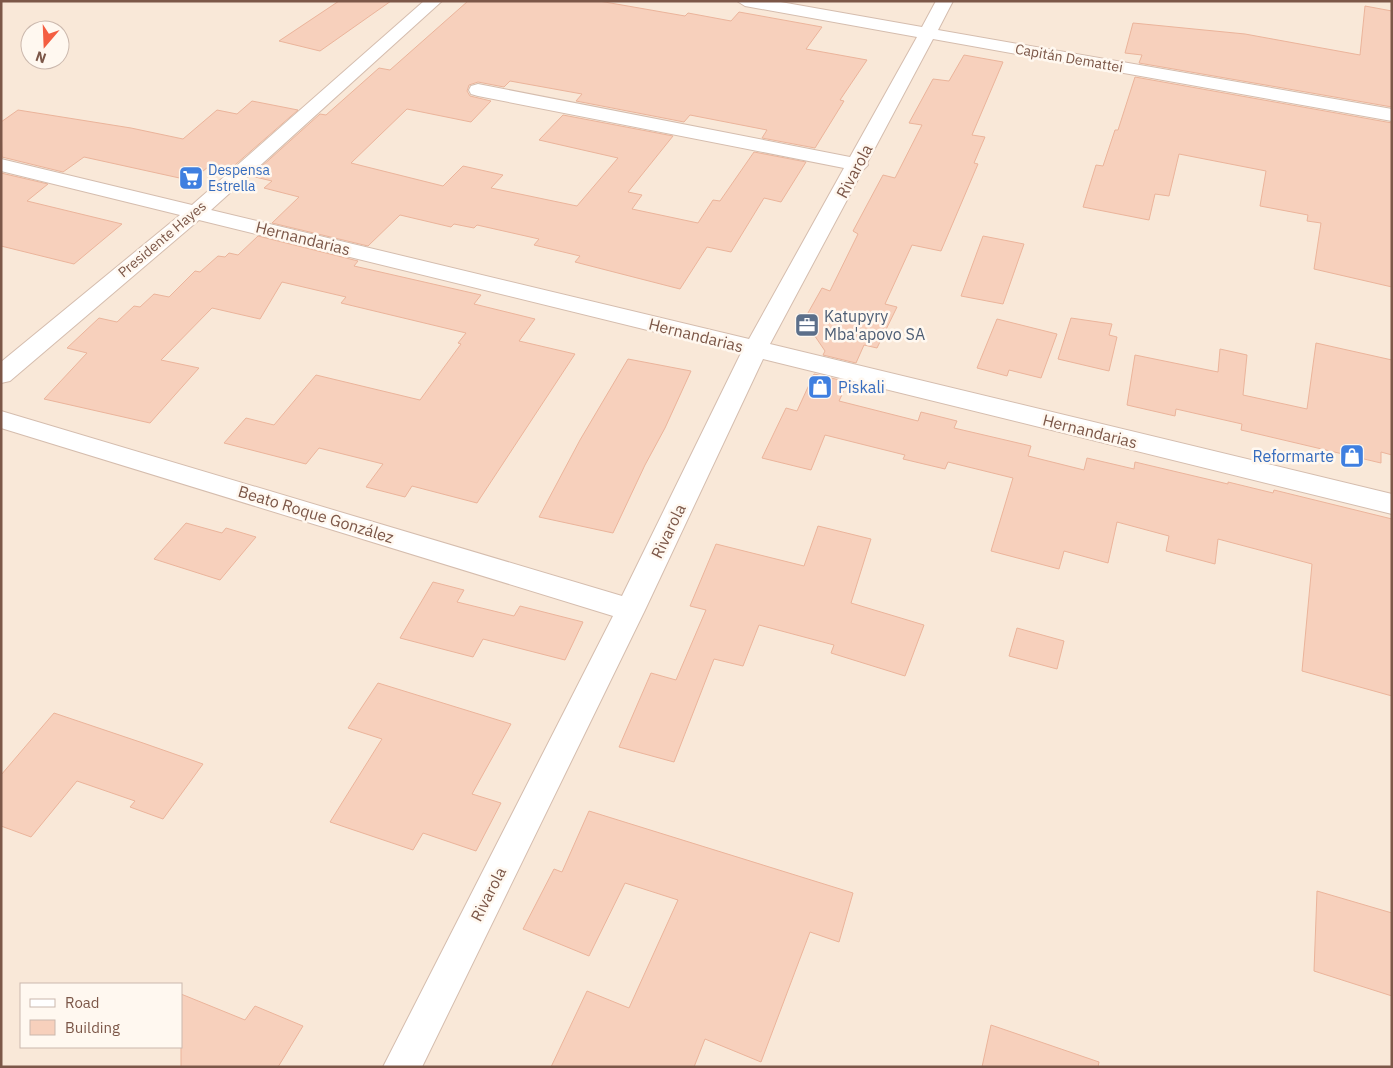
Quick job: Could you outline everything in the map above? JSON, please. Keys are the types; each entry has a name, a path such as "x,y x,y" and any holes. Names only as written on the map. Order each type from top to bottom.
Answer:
{"street":[{"name":"Presidente Hayes","path":"1,375 196,212 434,1"},
{"name":"Capitán Demattei","path":"746,1 1392,116"},
{"name":"Rivarola","path":"402,1067 630,610 755,350 858,165 945,1"},
{"path":"478,90 858,165"},
{"name":"Hernandarias","path":"1,165 1392,504"},
{"name":"Beato Roque González","path":"1,419 630,610"}],"shaded area":[{"path":"1,1 1392,1 1392,1067 1,1067"}],"building":[{"path":"339,1 391,1 320,51 279,41"},
{"path":"468,1 599,1 685,16 688,13 731,21 739,12 822,27 806,49 867,60 840,100 844,101 815,148 762,138 767,130 690,115 684,122 576,101 582,94 510,81 504,87 478,82 469,85 467,91 470,96 491,101 471,122 407,109 351,163 443,186 463,166 503,175 491,188 577,206 618,158 539,140 563,115 673,136 628,192 642,195 632,209 698,223 713,200 720,201 754,152 806,162 781,202 764,198 731,252 707,247 680,289 575,262 580,256 534,245 539,239 477,225 474,228 454,224 451,227 400,215 368,246 272,223 299,197 264,188 272,181 251,176 320,114 326,115 379,68 390,70"},
{"path":"1365,6 1392,11 1392,107 1139,63 1142,55 1125,53 1133,23 1245,34 1360,55"},
{"path":"964,55 1003,62 972,135 985,137 974,163 978,164 941,251 912,245 885,304 897,307 877,348 864,345 856,363 823,355 825,351 804,320 822,288 830,291 858,234 853,231 883,175 895,178 922,125 909,123 933,79 949,81"},
{"path":"1135,77 1392,123 1392,287 1314,269 1321,223 1307,221 1308,215 1260,206 1266,171 1179,154 1169,196 1155,194 1149,220 1083,207 1096,165 1103,166 1115,130 1118,130"},
{"path":"252,101 298,110 228,171 208,167 197,176 184,179 84,157 63,172 2,157 1,122 18,110 131,128 183,139 217,110 237,114"},
{"path":"1,173 48,184 27,201 122,224 74,264 1,246"},
{"path":"258,236 358,261 354,266 481,295 474,304 535,319 519,341 575,354 477,503 412,486 405,497 366,487 383,464 319,448 306,464 224,443 246,418 274,425 316,375 420,400 461,344 458,343 466,333 341,303 346,297 282,282 260,319 212,308 161,360 199,368 150,423 44,399 87,353 67,348 99,318 117,322 134,306 140,307 154,294 169,297 195,271 200,272 218,256 225,257 229,253 238,255"},
{"path":"983,236 1024,244 1003,304 961,296"},
{"path":"1071,318 1112,324 1109,335 1117,337 1109,371 1058,359"},
{"path":"997,319 1057,334 1041,378 1009,370 1007,376 977,368"},
{"path":"1316,343 1392,360 1392,455 1381,452 1381,463 1241,430 1242,424 1176,409 1175,416 1127,405 1135,355 1218,372 1220,349 1247,355 1243,395 1307,409"},
{"path":"628,359 691,371 613,533 539,517 580,440"},
{"path":"814,374 848,382 839,401 918,421 921,412 957,421 954,428 1031,446 1028,456 1084,470 1087,458 1134,469 1135,462 1228,484 1228,482 1273,493 1274,490 1392,519 1392,696 1302,671 1312,564 1218,539 1215,564 1166,551 1169,536 1117,522 1108,563 1064,551 1059,569 991,551 1013,478 948,462 945,469 903,459 905,455 825,435 811,470 762,458 786,408 797,411"},
{"path":"186,523 222,533 226,528 256,537 220,580 154,559"},
{"path":"818,526 871,539 851,603 924,625 905,676 831,653 834,645 759,625 743,666 714,659 674,762 619,747 651,673 676,680 706,610 690,606 716,544 804,566"},
{"path":"433,582 464,590 457,602 514,616 520,606 583,622 565,660 483,639 473,657 400,638"},
{"path":"1017,628 1064,641 1057,669 1009,656"},
{"path":"378,683 511,724 472,794 501,803 476,851 423,833 413,850 330,822 382,739 348,728"},
{"path":"54,713 203,764 163,819 130,807 135,801 77,781 31,837 1,826 1,775"},
{"path":"589,811 853,893 839,942 810,932 761,1062 705,1039 694,1067 551,1067 587,991 629,1008 678,900 625,883 589,956 523,929 554,869 562,872"},
{"path":"1317,891 1392,913 1392,996 1314,971"},
{"path":"182,994 245,1020 255,1006 303,1026 278,1067 181,1067"},
{"path":"991,1025 1099,1062 1098,1067 982,1067"}],"place":[{"name":"Despensa Estrella","path":"191,178"},
{"name":"Katupyry Mba'apovo SA","path":"807,325"},
{"name":"Piskali","path":"820,387"},
{"name":"Reformarte","path":"1352,456"}]}
